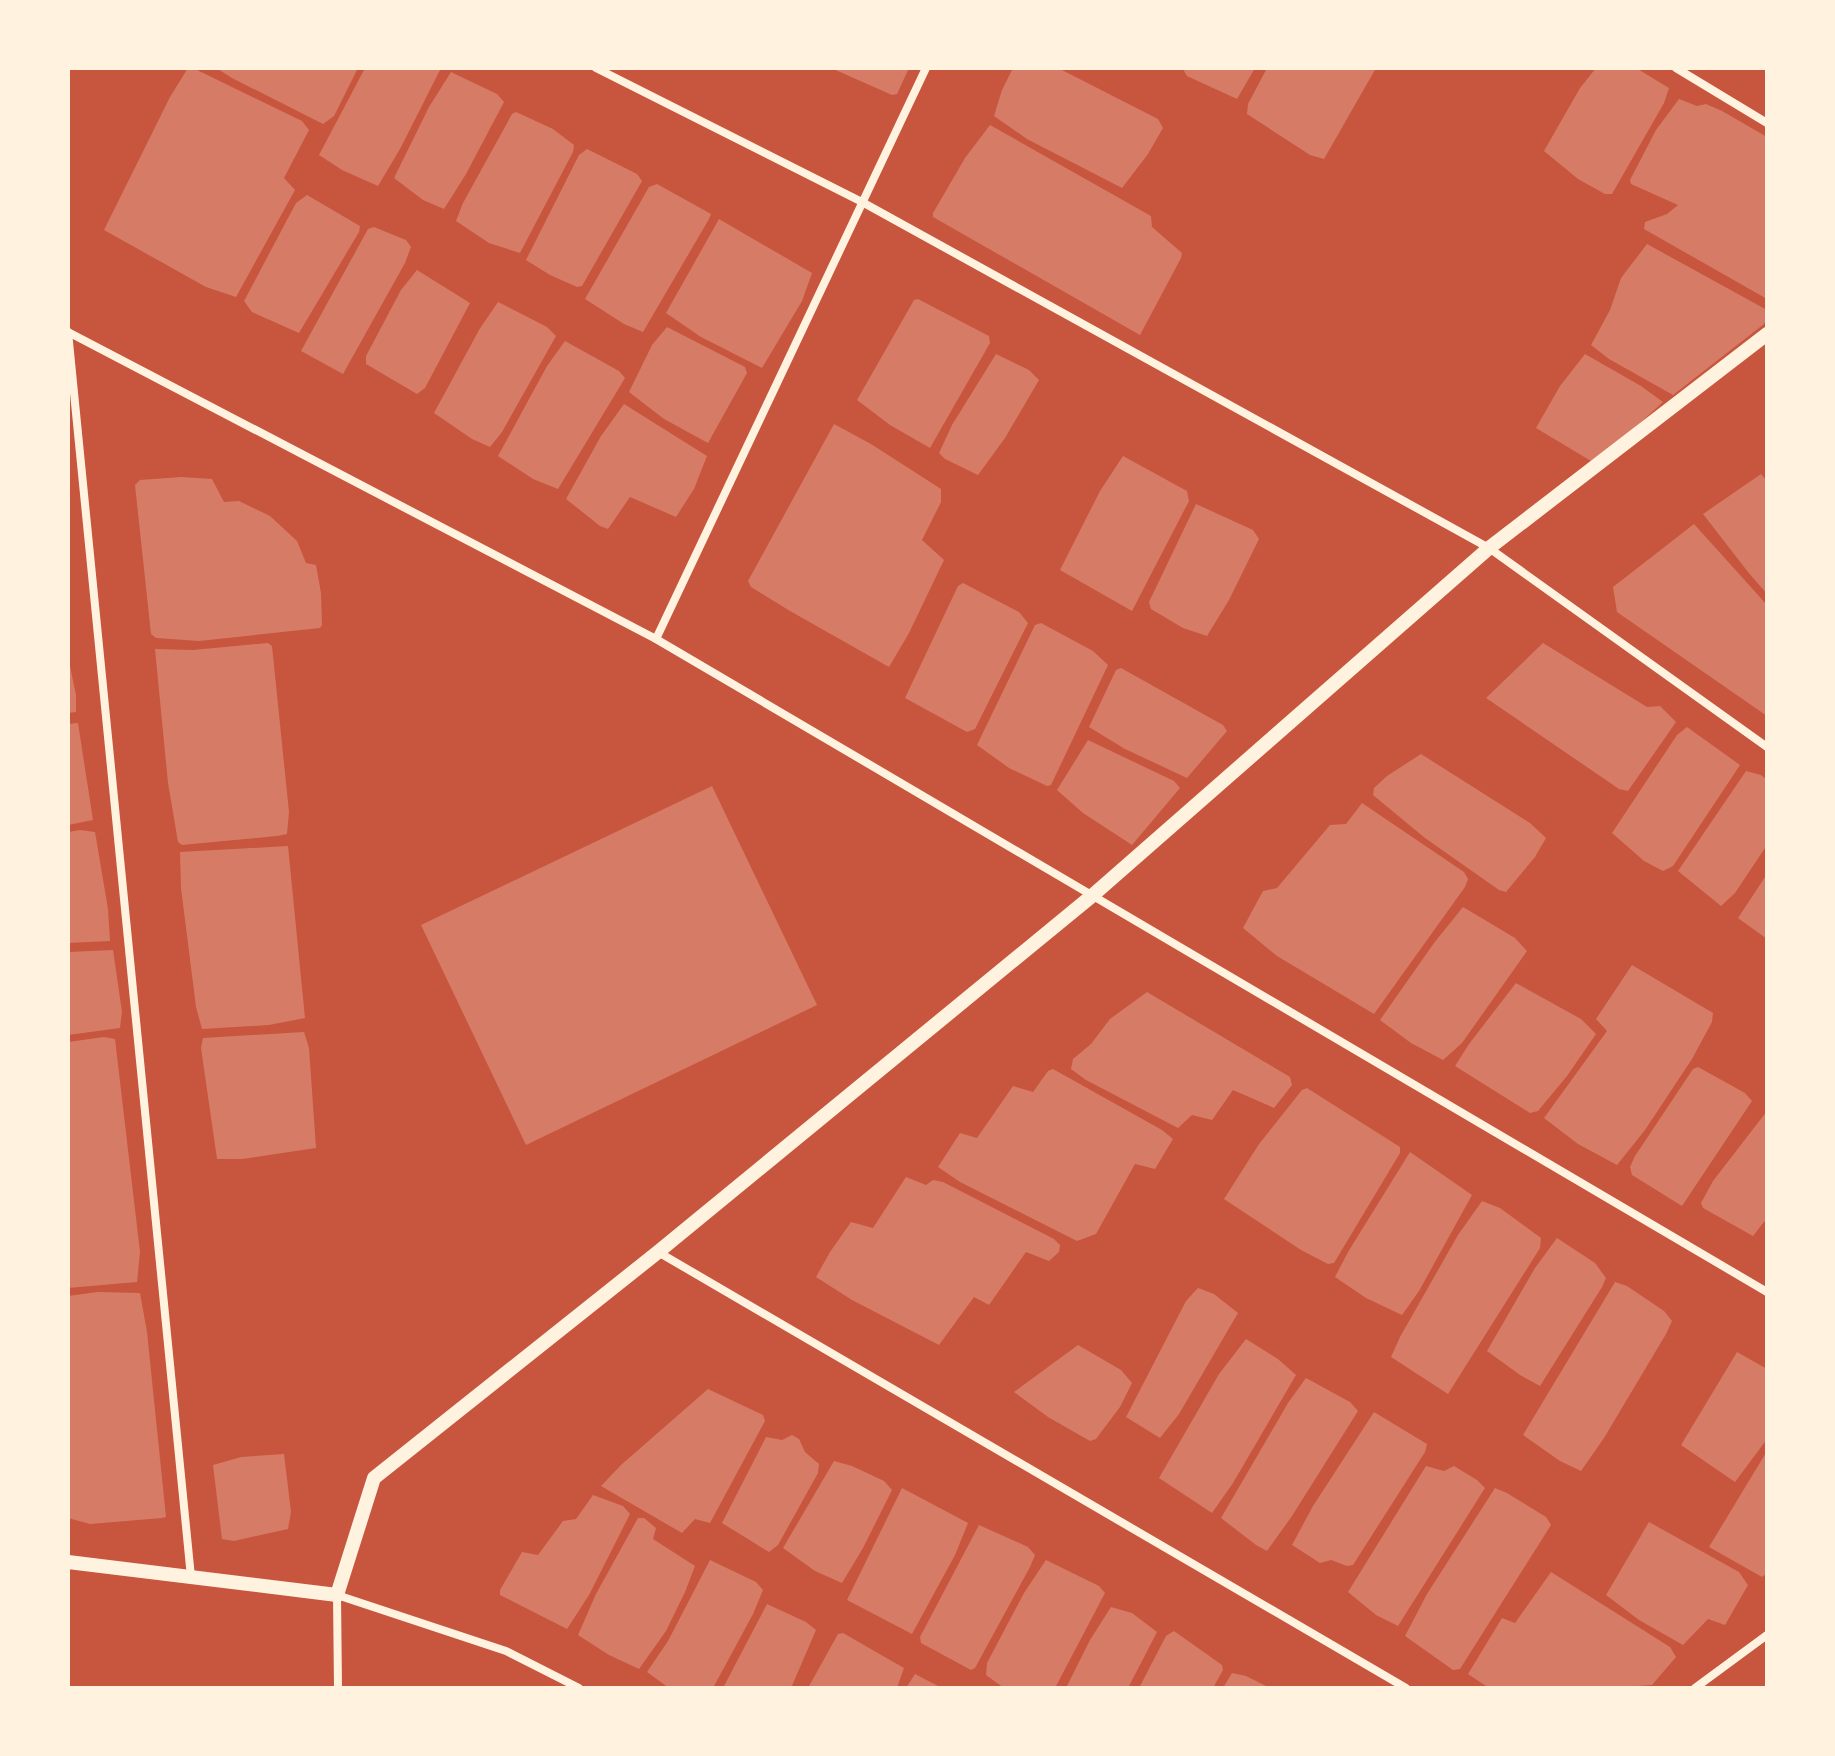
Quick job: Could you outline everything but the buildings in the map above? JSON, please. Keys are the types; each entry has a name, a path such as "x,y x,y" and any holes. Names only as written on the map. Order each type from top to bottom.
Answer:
{"street":[{"path":"596,68 862,202 1489,548 1767,747"},
{"path":"656,639 926,68"},
{"path":"1676,68 1767,123"},
{"path":"68,332 656,639 1767,1292"},
{"path":"68,332 191,1578"},
{"path":"338,1688 337,1595 374,1478 658,1252 1093,895 1489,548 1767,334"},
{"path":"658,1252 1406,1688"},
{"path":"68,1562 337,1595 506,1651 579,1688"},
{"path":"1695,1688 1767,1635"}]}
